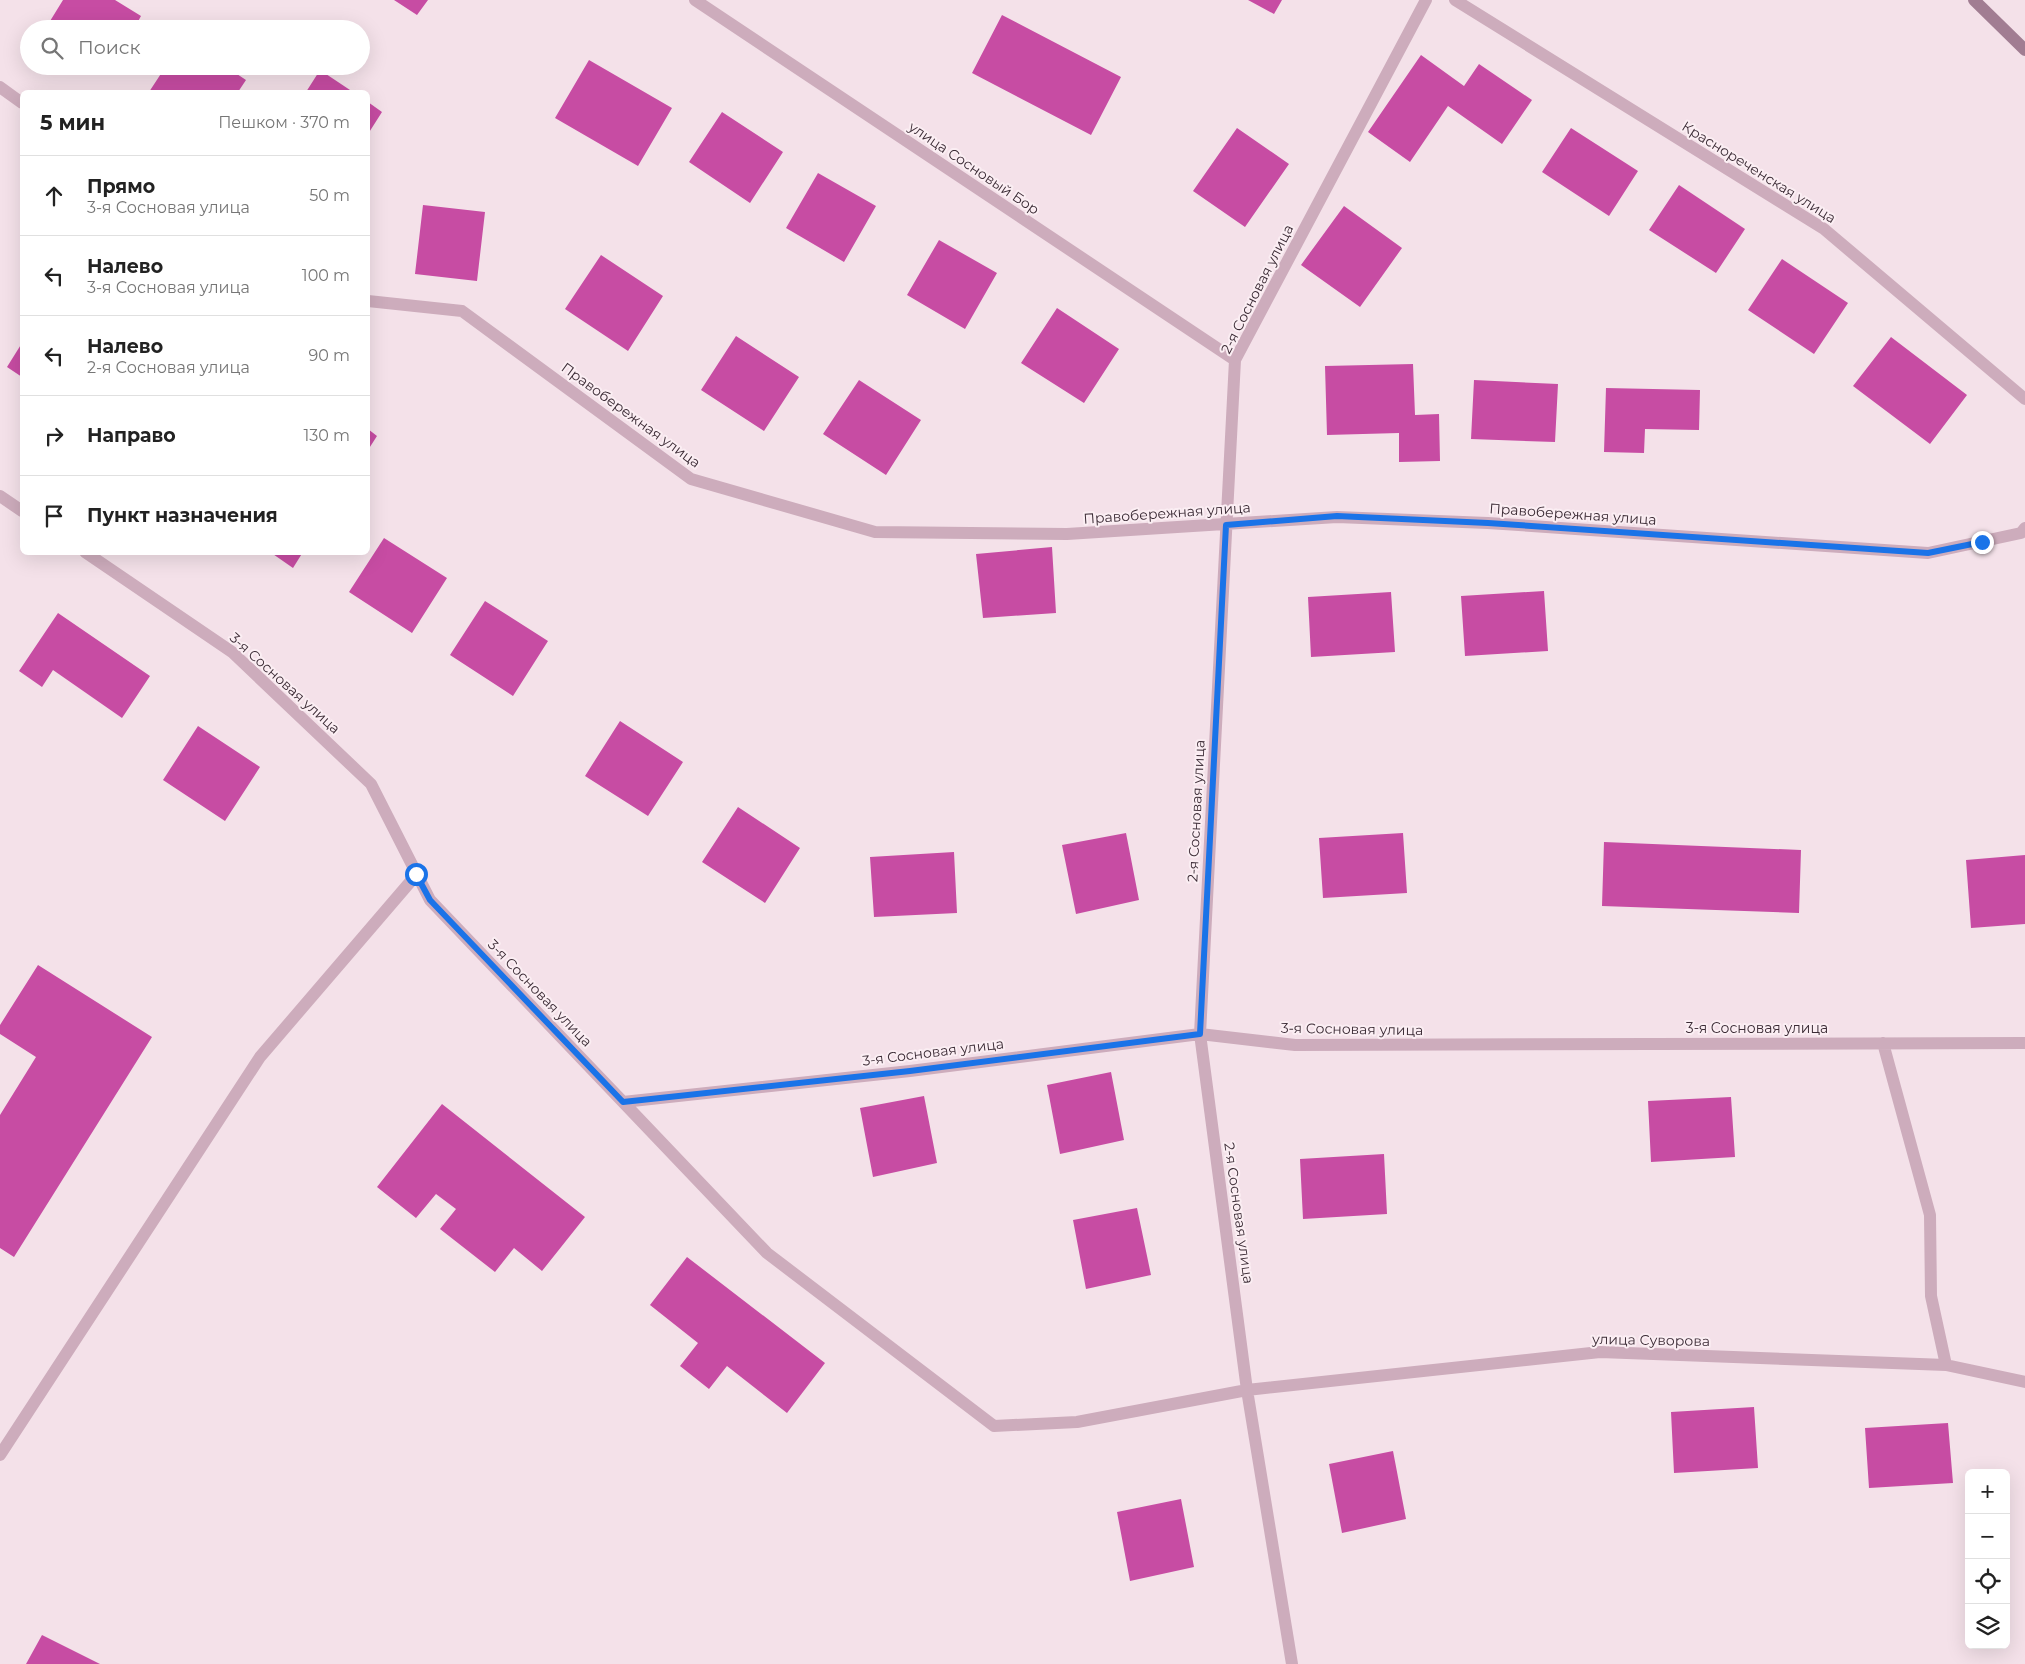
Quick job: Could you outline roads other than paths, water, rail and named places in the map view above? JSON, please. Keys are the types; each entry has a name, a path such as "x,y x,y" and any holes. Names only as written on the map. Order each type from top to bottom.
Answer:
{"main road":[{"path":"1974,0 2025,50"}],"street":[{"name":"улица Сосновый Бор","path":"695,0 1235,360"},
{"name":"2-я Сосновая улица","path":"1292,1664 1247,1390 1200,1034 1235,360 1426,0"},
{"name":"Краснореченская улица","path":"1455,0 1824,229 2025,399"},
{"path":"0,87 20,102"},
{"name":"Правобережная улица","path":"370,301 462,311 691,479 875,532 1067,534 1226,525 1337,516 1488,523 1928,553 2020,533 2025,528"},
{"path":"0,496 20,510"},
{"name":"3-я Сосновая улица","path":"88,555 232,652 371,784 430,900 623,1102 910,1071 1200,1034 1295,1045 2025,1043"},
{"path":"0,1455 260,1057 416,874"},
{"path":"1883,1043 1930,1215 1931,1296 1946,1365"},
{"name":"улица Суворова","path":"623,1102 767,1253 994,1426 1078,1422 1247,1390 1600,1352 1946,1365 2025,1382"}]}
